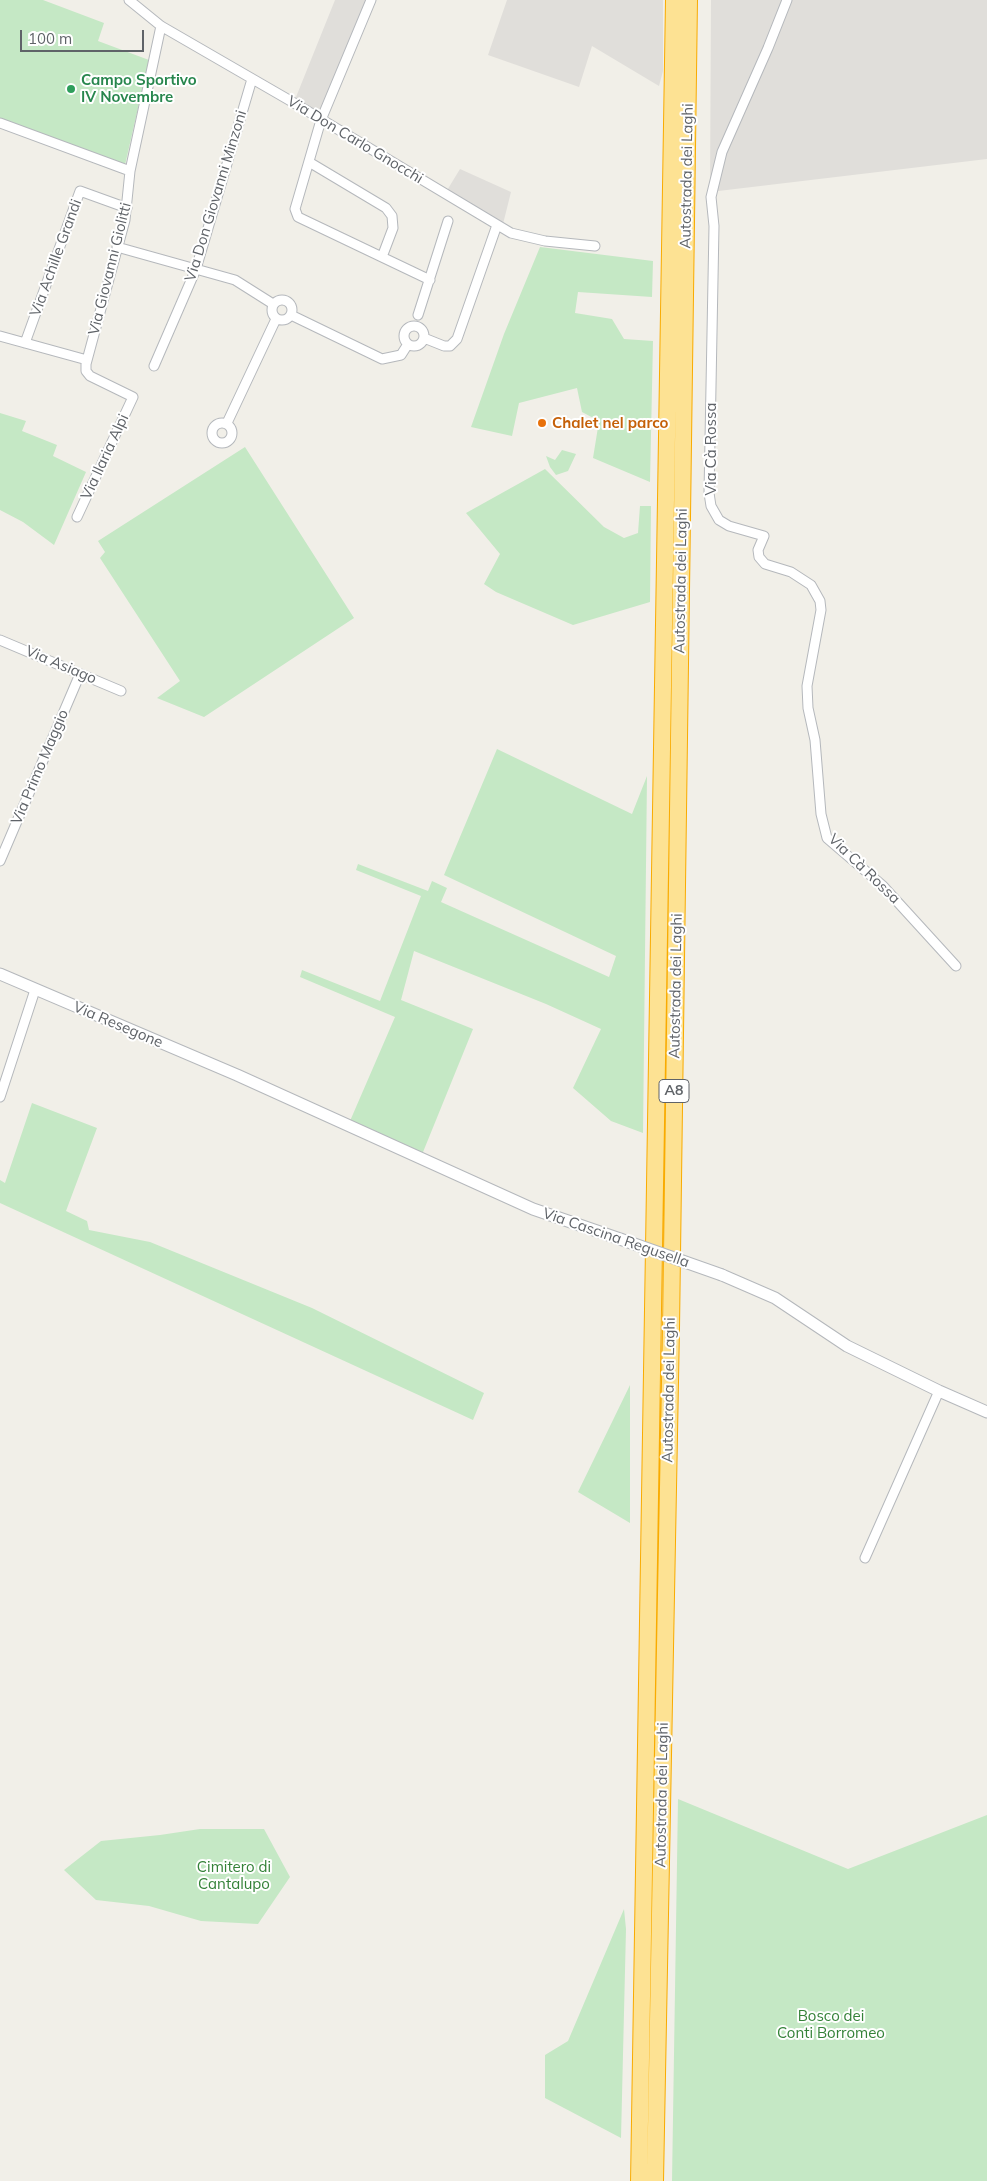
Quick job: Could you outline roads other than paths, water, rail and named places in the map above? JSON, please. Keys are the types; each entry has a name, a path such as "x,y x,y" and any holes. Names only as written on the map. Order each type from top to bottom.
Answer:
{"highway":[{"name":"Autostrada dei Laghi","path":"639,2181 674,0"},
{"name":"Autostrada dei Laghi","path":"655,2181 671,1318 690,0"}],"street":[{"name":"Via Don Carlo Gnocchi","path":"129,0 161,26 511,233 545,242 595,246"},
{"path":"371,0 321,120 295,209 298,217 430,280"},
{"name":"Via Cà Rossa","path":"787,0 722,152 711,197 714,226 709,493 711,506 719,520 729,526 764,536 758,550 759,557 765,564 791,572 804,580 811,585 820,601 821,610 807,686 808,708 815,740 821,814 827,838 883,886 956,966"},
{"name":"Via Giovanni Giolitti","path":"87,360 127,208 130,171 161,26"},
{"name":"Via Don Giovanni Minzoni","path":"154,366 196,269 252,79"},
{"path":"0,123 130,171"},
{"path":"309,162 386,208 392,216 393,228 382,257"},
{"name":"Via Achille Grandi","path":"25,343 80,191 127,208"},
{"path":"418,315 448,222"},
{"path":"424,338 444,346 450,346 457,339 497,225"},
{"path":"118,247 235,280 274,304"},
{"path":"279,300 286,301 292,308 291,315 286,320 276,319 272,314 274,304 279,300"},
{"path":"291,315 382,359 402,355 408,344"},
{"path":"227,423 276,319"},
{"path":"416,326 422,329 424,338 418,346 408,344 404,335 409,327 416,326"},
{"path":"0,336 87,360"},
{"name":"Via Ilaria Alpi","path":"77,517 133,397 90,376 86,368 87,360"},
{"name":"Via Asiago","path":"0,640 121,691"},
{"name":"Via Primo Maggio","path":"0,861 80,674"},
{"name":"Via Resegone","path":"0,974 237,1075"},
{"path":"0,1097 35,990"},
{"name":"Via Cascina Regusella","path":"237,1075 533,1208 722,1275 775,1298 833,1338 939,1391 987,1412"},
{"path":"865,1558 939,1391"}],"place":[{"name":"Campo Sportivo IV Novembre","path":"71,89"},
{"name":"Chalet nel parco","path":"542,423"}],"park label":[{"name":"Cimitero di Cantalupo","path":"234,1876"},
{"name":"Bosco dei Conti Borromeo","path":"831,2024"}]}
